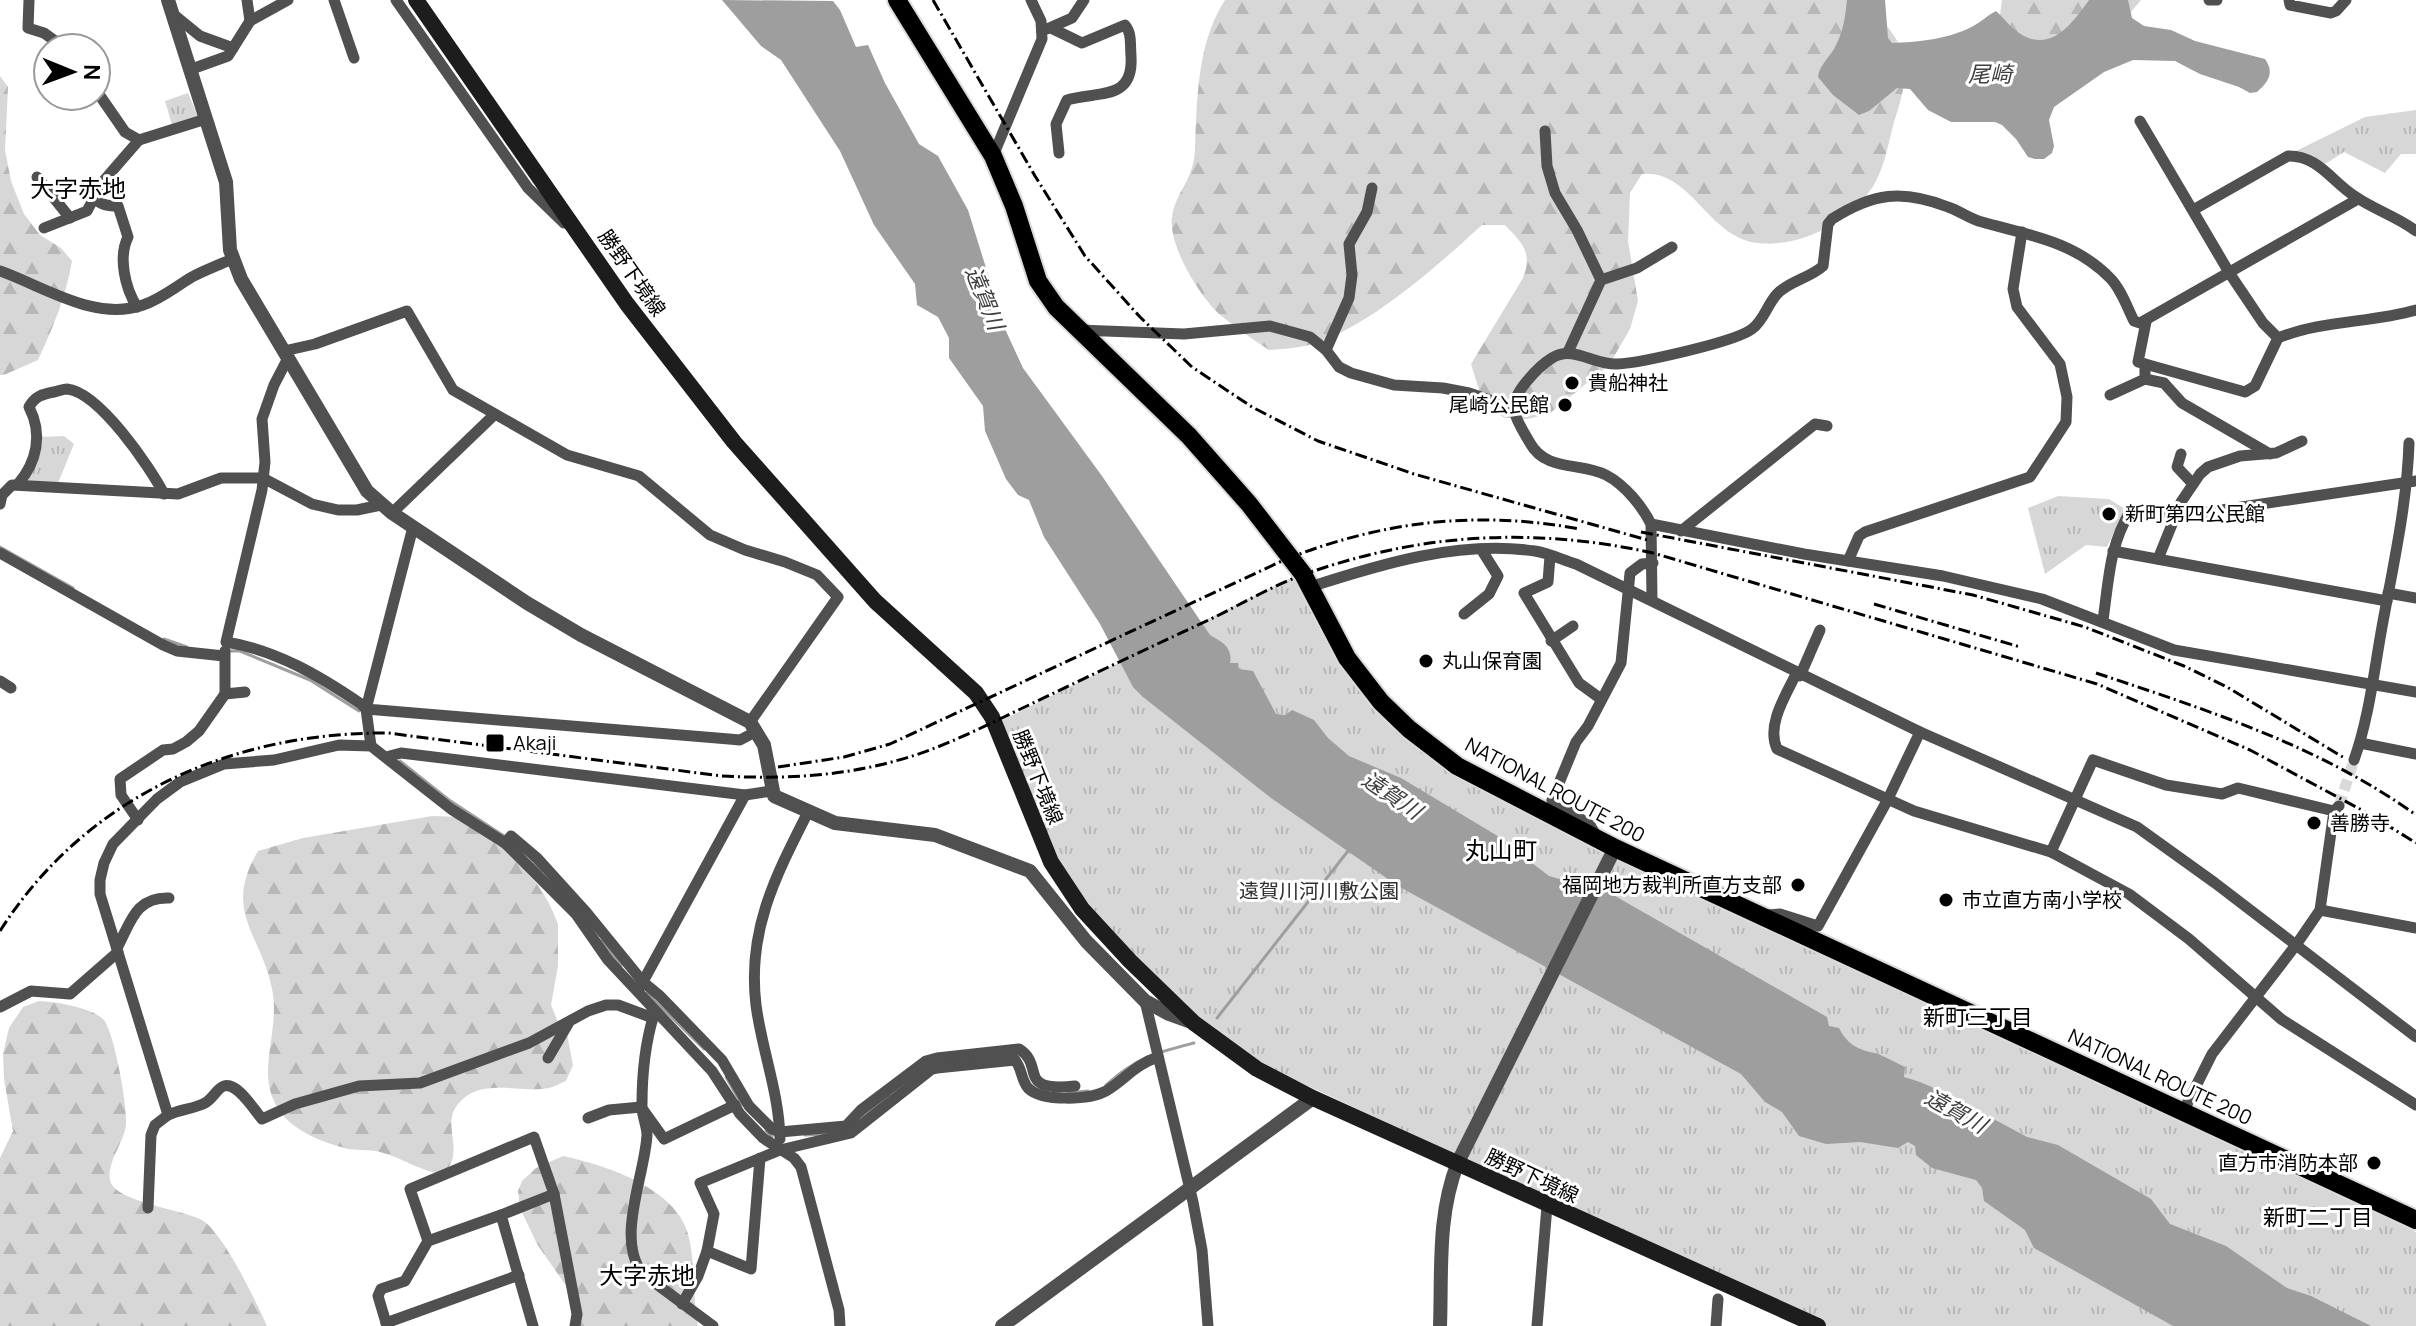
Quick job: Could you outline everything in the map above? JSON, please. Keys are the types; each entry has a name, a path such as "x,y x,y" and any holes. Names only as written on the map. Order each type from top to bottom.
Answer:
{"highway":[{"name":"NATIONAL ROUTE 200","path":"897,0 993,156 1014,206 1038,281 1056,307 1189,436 1249,504 1310,587 1347,658 1381,702 1409,729 1457,766 1593,837 1613,851 2416,1220"}],"main road":[{"name":"勝野下境線","path":"415,3 627,304 734,442 875,601 976,693 992,717 1051,862 1068,890 1130,961 1194,1023 1257,1069 1313,1098 1460,1158 1547,1206 1818,1326"}],"street":[{"path":"29,0 28,28 41,32"},
{"path":"247,0 250,21"},
{"path":"189,70 220,61 233,48 250,21 288,0"},
{"path":"334,0 354,58"},
{"path":"396,0 528,188 581,236"},
{"path":"1031,0 1047,29 1082,43 1125,25 1130,32 1130,79 1123,86 1091,97 1067,100 1056,124 1059,153"},
{"path":"993,156 1047,29 1072,18 1084,0"},
{"path":"2209,0 2217,0"},
{"path":"2289,0 2290,5 2331,13 2346,0"},
{"path":"170,7 200,36 233,48"},
{"path":"170,7 226,182 227,234 232,259 367,491 386,509 483,575 581,635 753,726 767,759 774,796 835,823 935,835 1030,871 1086,941 1145,1001 1194,1023"},
{"path":"111,112 125,132 139,140"},
{"path":"44,228 87,211 94,198 94,189 139,140 206,119"},
{"path":"2140,121 2230,274 2263,323 2278,338"},
{"path":"1545,131 1547,166 1555,193 1601,280"},
{"path":"2193,210 2288,156 2296,156 2320,166 2358,199 2416,231"},
{"path":"37,177 70,218"},
{"path":"1326,350 1349,298 1352,275 1349,244 1367,212 1372,188"},
{"path":"1652,600 1651,524 1645,513 1621,485 1605,474 1551,462 1540,456 1532,447 1513,408 1518,395 1534,373 1554,356 1568,352 1602,364 1618,364 1703,347 1749,332 1758,324 1777,294 1823,266 1828,224 1832,219 1866,199 1896,196 1929,200 1978,221 2052,239 2111,278 2137,323 2146,322 2358,199"},
{"path":"94,198 103,205 118,206 128,237 123,246 126,279 137,307"},
{"path":"1848,561 1859,536 1865,532 2030,477 2066,422 2067,397 2060,364 2017,307 2013,289 2022,232"},
{"path":"1568,352 1601,280 1637,268 1672,247"},
{"path":"0,271 84,305 137,307 232,259"},
{"path":"2146,322 2138,362 2245,392 2255,386 2278,338 2331,323 2396,316 2416,310"},
{"path":"0,553 177,651 225,650 244,645 324,679 366,709 740,740 753,726 838,597 817,575 710,535 639,476 567,455 453,390 407,311 286,354 262,419 263,478 225,650 225,694 199,731 186,742 163,750 120,779 121,795 138,820"},
{"path":"1079,330 1184,334 1270,326 1310,337 1326,350 1339,367 1382,383 1443,388 1513,408"},
{"path":"2145,364 2145,379"},
{"path":"2110,395 2145,379 2164,383 2182,403 2270,455"},
{"path":"0,504 8,485 35,457 34,417 29,407 42,394 67,389 85,397 109,419 155,477 164,494"},
{"path":"8,485 178,494 221,478 263,478 312,504 338,510 386,509 494,415"},
{"path":"1681,531 1815,424 1827,426"},
{"path":"2158,559 2174,517 2193,484 2208,467 2240,456 2270,455 2302,441"},
{"path":"2354,760 2360,743 2412,482 2409,443"},
{"path":"2181,454 2177,467 2193,484"},
{"path":"2103,620 2118,531 2131,510 2174,517 2412,482"},
{"path":"1651,524 1943,576 2042,599 2174,650 2416,692"},
{"path":"371,746 366,709 413,527"},
{"path":"1464,614 1489,594 1498,576 1481,549"},
{"path":"1310,587 1359,571 1420,557 1481,549 1538,551 1576,564 1798,675 2137,827 2416,1037"},
{"path":"2113,551 2387,597 2416,598"},
{"path":"1550,556 1548,582 1524,593 1579,683 1601,699"},
{"path":"1593,837 1594,830 1590,825 1552,800 1576,742 1588,726 1621,663 1630,573 1642,564 1653,563"},
{"path":"1551,641 1573,626"},
{"path":"1820,630 1777,715 1773,736 1777,749 1887,801 2051,852 2129,894 2189,939 2281,1019 2416,1105"},
{"path":"0,681 11,688"},
{"path":"225,694 245,692"},
{"path":"1764,918 1773,913 1818,926 1887,801 1920,732"},
{"path":"2360,743 2416,754"},
{"path":"168,1115 100,894 100,880 113,844 157,799 180,782 224,764 274,760 339,745 371,746 451,809 507,840 576,914 608,960 640,986 660,996 722,1060 749,1106 772,1129 780,1132 846,1126 861,1110 926,1061 937,1058 1019,1049 1027,1055 1034,1079 1040,1083 1060,1093 1102,1093 1157,1054"},
{"path":"386,757 401,753 745,795 771,791"},
{"path":"2051,852 2093,760 2166,785 2222,794 2238,788 2337,808 2320,910 2212,1054 2183,1112"},
{"path":"640,986 745,795"},
{"path":"780,1150 777,1100 756,1006 754,970 759,924 773,880 808,812"},
{"path":"1440,1326 1444,1202 1460,1158 1613,851"},
{"path":"0,1007 31,991 70,994 117,950 145,902 154,898 169,898"},
{"path":"2320,910 2416,928"},
{"path":"640,986 654,1014 712,1071 763,1138 794,1158 801,1167 839,1310 840,1326"},
{"path":"1145,1001 1184,1156 1202,1250 1208,1326"},
{"path":"148,1208 151,1135 155,1125 181,1109 202,1105 222,1087 229,1085 237,1089 262,1119 295,1104 359,1086 420,1083 529,1043 570,1020 606,1005 654,1014"},
{"path":"654,1014 641,1107 647,1133 634,1212 632,1243 636,1265 643,1274 713,1326"},
{"path":"548,1058 570,1020"},
{"path":"682,1304 698,1276 707,1251 714,1214 700,1183 780,1150 851,1133 932,1069 1015,1060 1028,1088 1046,1097 1075,1086"},
{"path":"1002,1326 1313,1098"},
{"path":"641,1107 664,1139 735,1105"},
{"path":"588,1118 609,1110 641,1107"},
{"path":"428,1241 410,1189 534,1137 554,1194 577,1314 575,1326"},
{"path":"707,1251 751,1269 760,1158"},
{"path":"519,1275 386,1324 378,1296 381,1289 405,1281 428,1241 554,1194"},
{"path":"1537,1326 1547,1206"},
{"path":"501,1215 533,1326"},
{"path":"1716,1326 1718,1299"}],"green space":[{"path":"1225,0 1867,0 1902,50 1905,77 1876,181 1855,208 1809,236 1775,243 1758,243 1741,238 1712,218 1674,182 1659,175 1642,174 1630,193 1628,241 1638,301 1630,329 1609,365 1549,414 1527,419 1505,418 1484,406 1471,364 1526,269 1524,248 1505,225 1482,225 1426,275 1383,307 1339,333 1300,347 1269,350 1219,314 1194,282 1175,241 1172,217 1194,160 1200,72 1209,34"},
{"path":"2002,0 2141,0 2119,26 2076,60 1996,43"},
{"path":"0,76 8,87 5,150 11,181 24,214 40,235 61,248 72,261 58,312 38,360 4,375 0,375"},
{"path":"188,93 198,117 172,125 165,101"},
{"path":"2416,110 2416,154 2401,154 2385,173 2344,152 2325,164 2294,152 2365,117"},
{"path":"64,436 74,444 58,483 28,483 40,437"},
{"path":"2058,496 2109,499 2125,509 2107,547 2086,545 2045,574 2028,508"},
{"name":"遠賀川河川敷公園","path":"1295,576 1339,659 1376,707 1621,858 2416,1232 2416,1326 1828,1326 1260,1064 1212,1032 1131,957 1073,889 1053,852 1000,721"},
{"path":"432,816 463,817 489,831 537,884 549,903 558,924 558,966 551,1005 567,1034 573,1065 566,1081 551,1087 489,1088 467,1096 453,1112 453,1156 443,1174 380,1152 330,1144 303,1132 282,1114 270,1090 268,1074 274,1010 272,989 247,922 243,890 258,851 303,838"},
{"path":"39,1001 90,1011 103,1019 112,1038 125,1103 126,1125 110,1169 111,1183 125,1195 200,1219 209,1225 238,1267 267,1326 0,1326 0,1158 13,1131 3,1054 9,1028 23,1007"},
{"path":"563,1156 637,1181 654,1191 681,1218 690,1245 698,1326 573,1326 569,1290 537,1244 520,1208 518,1191 522,1181 536,1168"}],"water":[{"name":"遠賀川","path":"722,0 833,1 856,47 868,45 919,144 938,156 968,210 1005,329 1023,368 1102,476 1210,635 1228,649 1230,663 1238,663 1239,669 1253,671 1276,714 1285,715 1292,710 1314,720 1328,738 1349,756 1401,778 1496,835 1549,876 1608,892 1827,1017 1829,1026 1839,1028 1854,1045 1905,1067 1904,1077 1967,1103 1967,1111 1988,1116 2027,1137 2058,1145 2151,1199 2170,1224 2226,1246 2287,1288 2311,1296 2371,1326 2173,1326 2034,1248 2025,1230 1984,1201 1982,1188 1976,1180 1932,1168 1916,1155 1915,1146 1908,1142 1898,1148 1860,1142 1826,1144 1799,1136 1782,1112 1765,1102 1741,1074 1398,886 1271,798 1143,697 1133,687 1100,624 1044,537 1029,500 1018,495 1006,479 985,431 983,406 949,358 949,338 938,317 917,305 915,284 874,225 840,151 781,60 761,46"},
{"name":"尾崎","path":"1847,0 1885,0 1888,38 1892,43 1924,41 1956,34 1996,11 2019,33 2041,40 2068,27 2089,0 2128,0 2132,18 2144,26 2171,30 2195,41 2265,59 2270,73 2257,92 2250,93 2175,61 2133,60 2104,72 2054,107 2049,120 2054,146 2052,153 2044,159 2035,159 2028,157 2002,125 1995,122 1951,122 1928,110 1910,89 1897,88 1869,111 1859,115 1833,95 1818,77 1840,37"}],"waterway":[{"path":"0,547 73,588"},
{"path":"164,639 187,647"},
{"path":"230,651 240,651 310,680 359,711"},
{"path":"400,761 449,800 507,838"},
{"path":"1217,1018 1348,851"},
{"path":"531,859 542,871"},
{"path":"601,941 621,966"},
{"path":"647,993 704,1049"},
{"path":"1106,1085 1147,1057 1194,1043"},
{"path":"726,1077 742,1105"},
{"path":"1067,1093 1088,1091"},
{"path":"863,1116 889,1096"},
{"path":"766,1131 772,1137"},
{"path":"805,1135 826,1134"}],"tunnel":[{"path":"2339,806 2354,760"}],"railway":[{"path":"933,0 1085,256 1140,317 1192,367 1252,407 1318,441 1414,474 1651,541"},
{"path":"778,767 844,757 890,744 1284,560 1357,536 1393,528 1466,520 1504,520 1580,529"},
{"path":"1641,532 1973,595 2085,627 2184,666 2227,687 2346,759"},
{"path":"0,931 35,884 75,843 119,809 168,781 219,760 274,745 330,736 388,733 722,776 787,777 852,771 912,756 947,743 1308,573 1394,549 1479,538 1565,540 1653,553 2097,684 2250,750 2371,815 2416,843"},
{"path":"1874,604 2020,647"},
{"path":"2096,673 2262,732 2341,769 2416,815"}],"place":[{"name":"貴船神社","path":"1572,383"},
{"name":"尾崎公民館","path":"1565,405"},
{"name":"新町第四公民館","path":"2109,514"},
{"name":"丸山保育園","path":"1426,661"},
{"name":"Akaji","path":"495,743"},
{"name":"善勝寺","path":"2314,823"},
{"name":"福岡地方裁判所直方支部","path":"1798,885"},
{"name":"市立直方南小学校","path":"1946,900"},
{"name":"直方市消防本部","path":"2374,1163"}],"district":[{"name":"大字赤地","path":"78,189"},
{"name":"丸山町","path":"1501,851"},
{"name":"新町三丁目","path":"1978,1017"},
{"name":"新町二丁目","path":"2318,1217"},
{"name":"大字赤地","path":"647,1276"}]}
